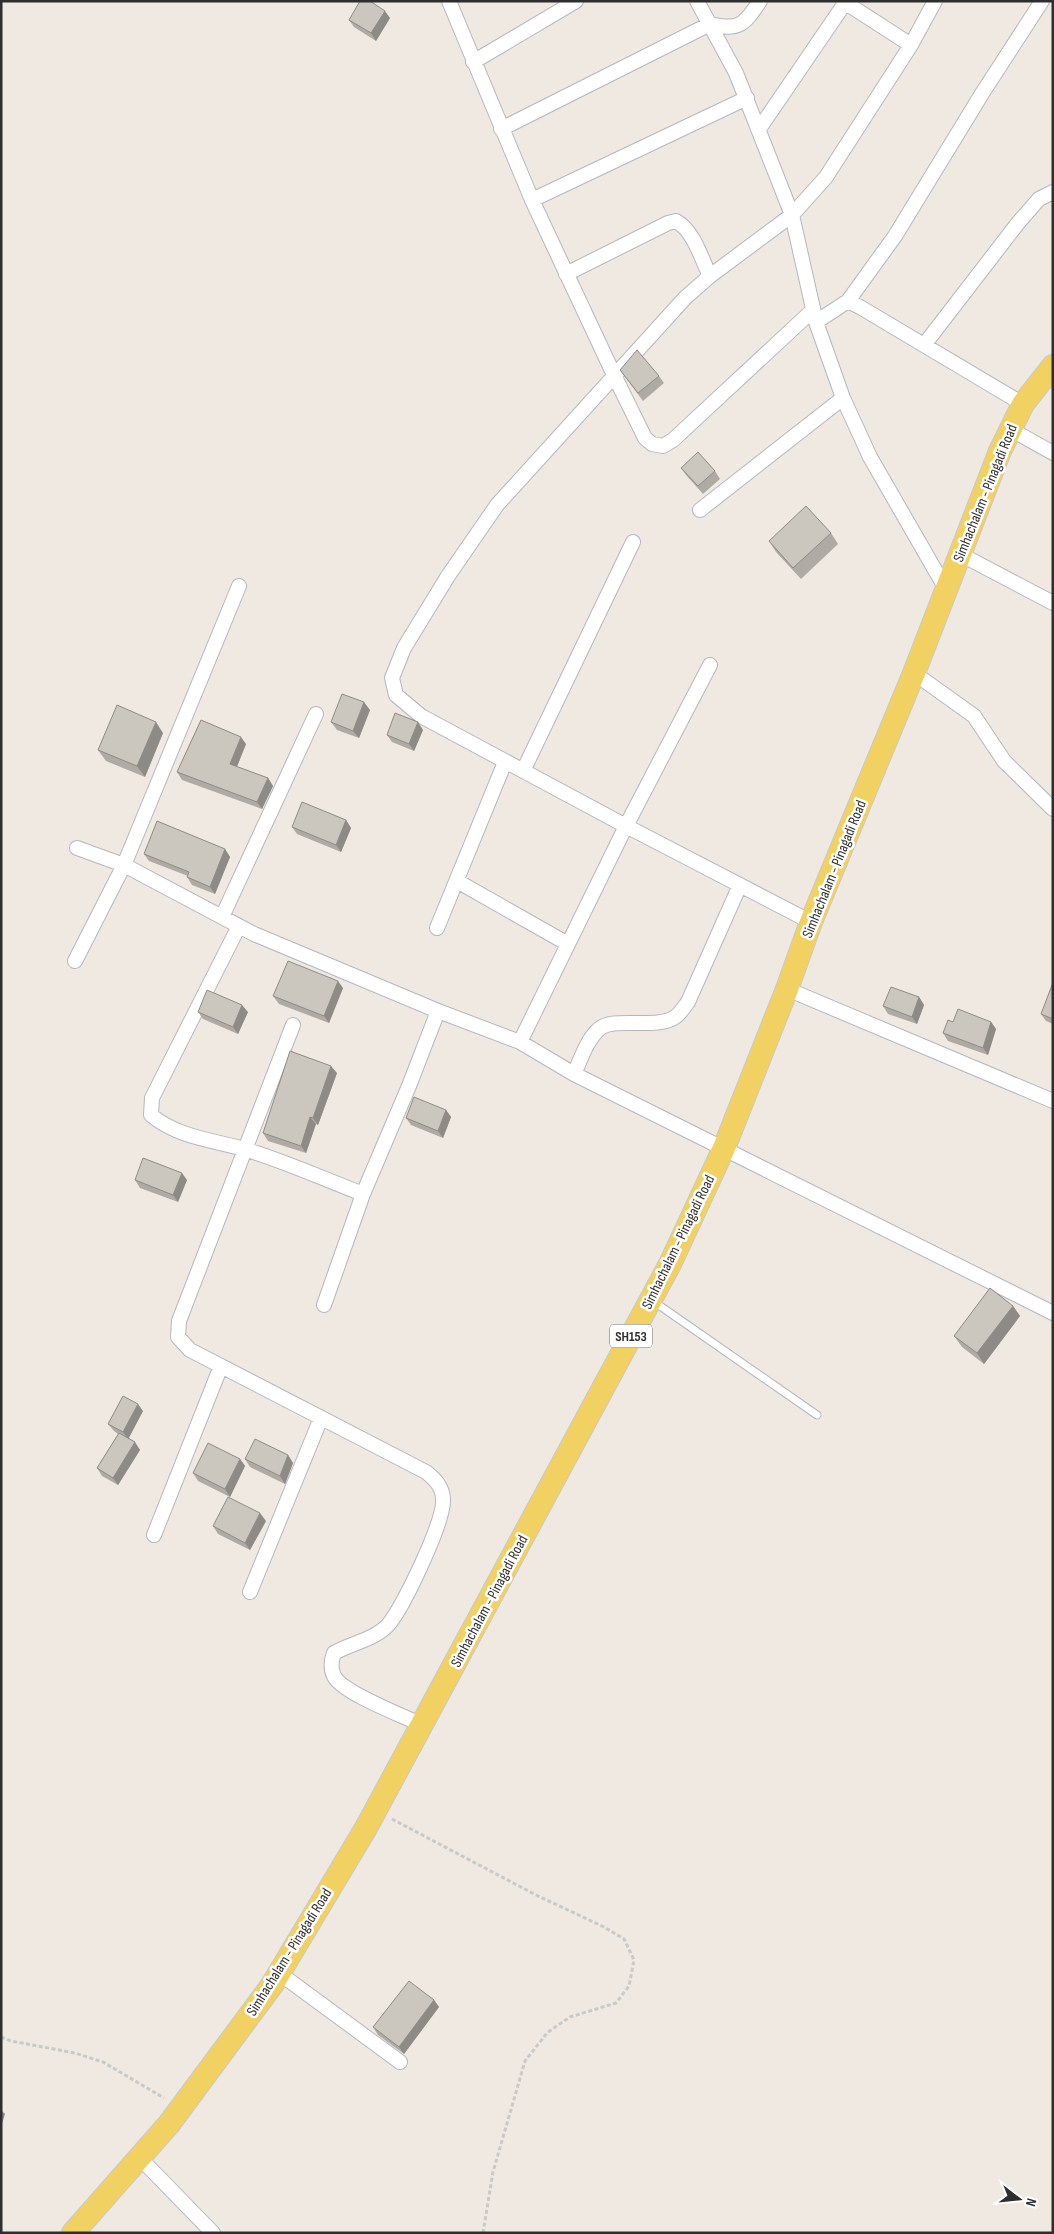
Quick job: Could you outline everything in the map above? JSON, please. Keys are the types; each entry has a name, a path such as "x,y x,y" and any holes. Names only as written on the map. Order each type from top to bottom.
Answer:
{"main road":[{"name":"Simhachalam - Pinagadi Road","path":"72,2233 140,2158 182,2108 280,1973 376,1811 670,1264 724,1148 787,989 811,922 914,673 1010,430 1023,404 1053,366"}],"street":[{"path":"449,1 532,200 614,375 646,438 652,444 663,446 673,440 815,316 848,301 895,236 983,92 1042,1"},
{"path":"473,62 576,1"},
{"path":"697,1 747,98 792,216 815,316 843,398 870,457 946,589"},
{"path":"501,129 710,24 729,28 740,26 760,1"},
{"path":"811,922 626,826 421,716 396,695 392,678 404,648 448,576 497,505 685,298 710,276 792,216 826,177 911,45 935,1"},
{"path":"759,129 844,2 911,45"},
{"path":"532,200 747,98"},
{"path":"924,345 1018,223 1039,200 1052,193"},
{"path":"566,274 668,223 676,222 684,226 691,236 710,276"},
{"path":"848,301 1023,404"},
{"path":"700,510 843,398"},
{"path":"1010,430 1053,453"},
{"path":"523,771 633,542"},
{"path":"960,554 1053,603"},
{"path":"75,961 124,865 239,586"},
{"path":"520,1042 626,826 710,665"},
{"path":"914,673 974,716 1004,761 1053,809"},
{"path":"222,917 316,714"},
{"path":"437,928 506,762"},
{"path":"77,848 124,865 239,926 438,1011 520,1042 574,1074 1053,1313"},
{"path":"457,880 568,944"},
{"path":"574,1074 590,1038 600,1027 616,1024 656,1023 675,1018 688,1002 740,885"},
{"path":"239,926 152,1098 151,1115 162,1124 177,1132 245,1150 363,1194"},
{"path":"787,989 1053,1101"},
{"path":"324,1305 363,1194 410,1086 438,1011"},
{"path":"293,1025 179,1321 178,1337 190,1350 426,1472 435,1479 441,1488 443,1510 409,1593 399,1610 387,1626 373,1636 334,1653 331,1662 334,1677 341,1684 373,1703 422,1725"},
{"path":"154,1535 221,1366"},
{"path":"250,1592 321,1418"},
{"path":"280,1973 400,2062"},
{"path":"140,2158 213,2233"}],"lane":[{"path":"651,1300 817,1415"}],"path":[{"path":"376,1811 536,1895 604,1927 624,1939 634,1960 629,1986 616,2003 570,2017 548,2032 525,2060 493,2172 483,2233"},
{"path":"1,2037 11,2041 75,2053 103,2062 182,2108"}],"building":[{"path":"360,1 370,1 385,11 371,33 349,20"},
{"path":"637,350 659,376 638,393 620,370"},
{"path":"698,452 715,471 698,486 681,468"},
{"path":"806,506 831,533 793,568 769,541"},
{"path":"342,694 364,702 353,731 331,722"},
{"path":"117,705 156,722 137,766 98,750"},
{"path":"395,713 418,722 409,744 387,735"},
{"path":"201,720 241,737 230,764 268,778 257,802 177,772"},
{"path":"302,802 346,820 336,845 292,827"},
{"path":"157,821 225,849 210,887 187,877 189,872 144,854"},
{"path":"288,961 338,981 324,1016 273,996"},
{"path":"1053,986 1053,1019 1041,1014"},
{"path":"891,987 919,997 912,1017 883,1006"},
{"path":"207,990 242,1005 233,1027 198,1012"},
{"path":"958,1009 991,1022 983,1048 943,1033 948,1020 953,1022"},
{"path":"290,1051 331,1066 313,1118 310,1117 301,1146 263,1133"},
{"path":"414,1097 446,1110 438,1131 406,1118"},
{"path":"143,1158 182,1173 173,1195 135,1180"},
{"path":"990,1288 1013,1306 977,1353 954,1336"},
{"path":"123,1396 138,1404 123,1432 108,1424"},
{"path":"119,1433 135,1442 113,1478 97,1468"},
{"path":"255,1439 288,1455 280,1476 245,1459"},
{"path":"208,1443 240,1459 225,1489 193,1473"},
{"path":"228,1497 260,1513 245,1543 213,1526"},
{"path":"409,1981 434,2000 399,2047 373,2027"}]}
